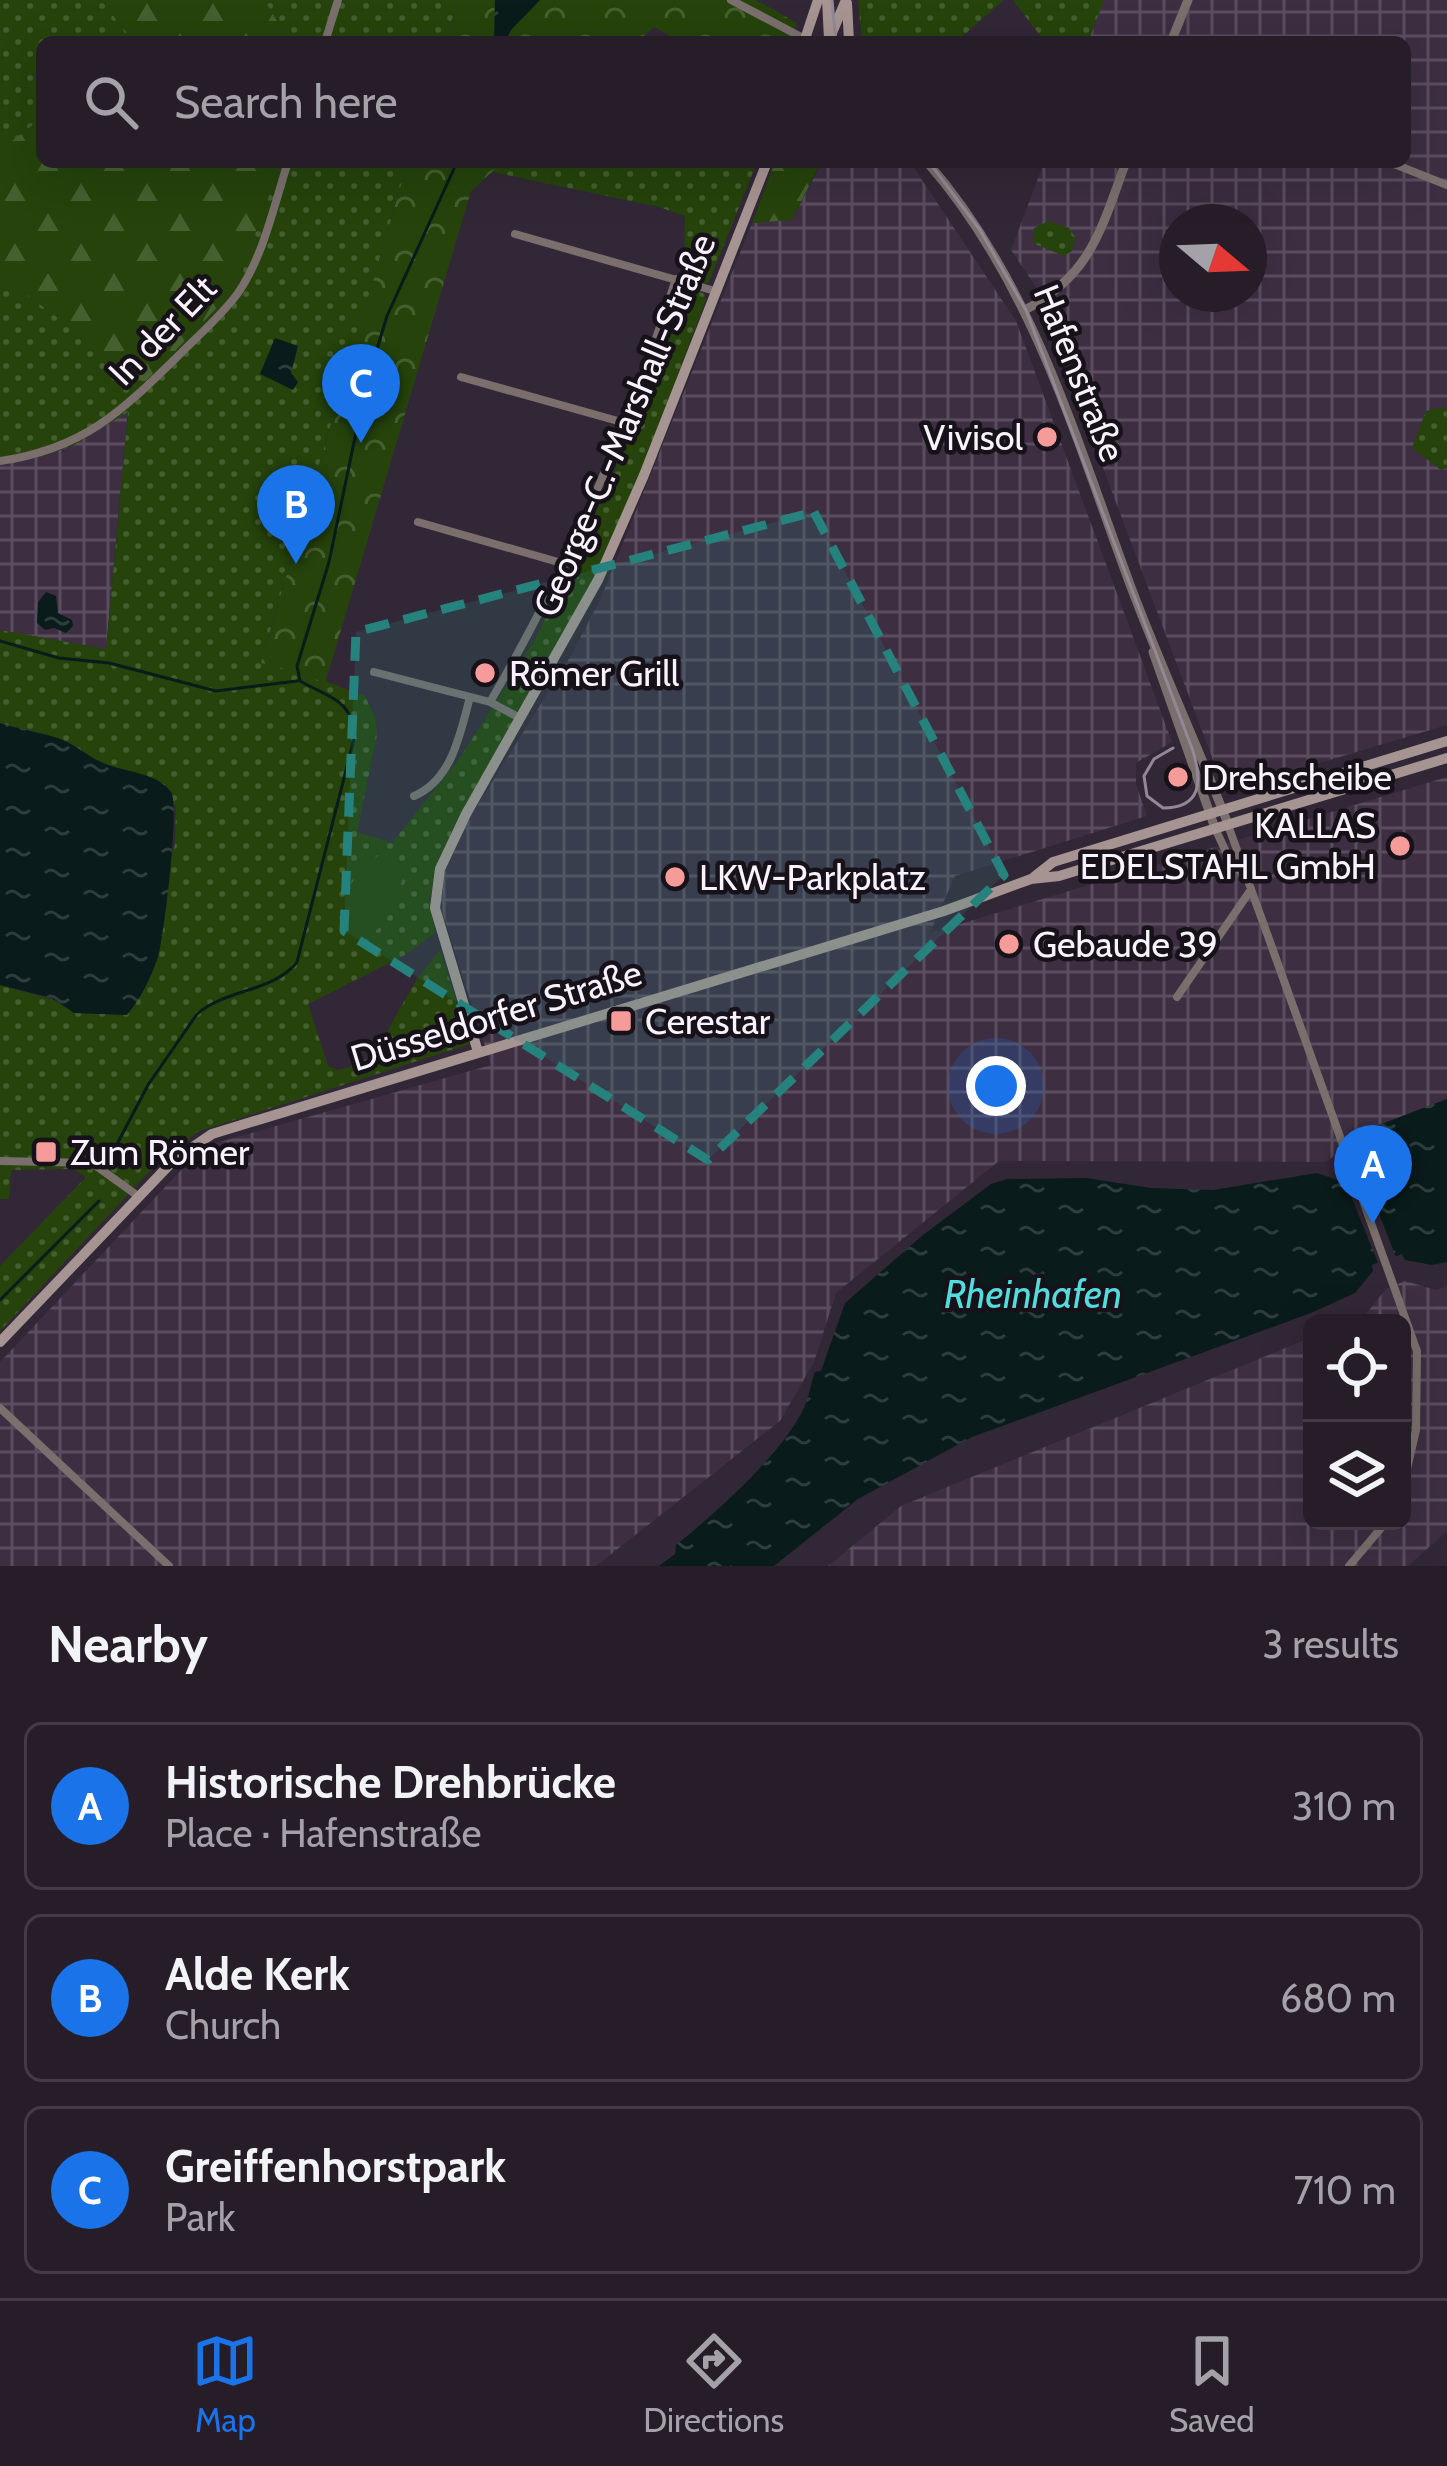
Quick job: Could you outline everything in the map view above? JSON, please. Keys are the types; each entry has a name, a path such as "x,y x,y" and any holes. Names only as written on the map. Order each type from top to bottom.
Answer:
{"main road":[{"path":"806,36 818,0"},
{"path":"827,0 829,36"},
{"path":"832,36 847,0"},
{"path":"847,0 849,36"},
{"name":"George-C.-Marshall-Straße","path":"478,1052 434,893 451,843 578,620 619,535 765,168"},
{"name":"Düsseldorfer Straße","path":"1031,879 1053,862 1447,741"},
{"name":"Düsseldorfer Straße","path":"0,1342 174,1160 212,1134 944,911 1031,879 1059,876 1447,758"}],"street":[{"path":"327,36 338,0"},
{"path":"730,0 798,36"},
{"path":"1173,36 1188,0"},
{"name":"In der Elt","path":"0,461 41,454 99,427 128,405 220,314 254,262 286,168"},
{"name":"Hafenstraße","path":"932,168 980,232 1025,310 1232,863 1250,891 1417,1351 1416,1430 1411,1451"},
{"path":"1025,310 1065,284 1085,260 1124,168"},
{"path":"1404,168 1447,185"},
{"path":"515,234 715,291"},
{"path":"490,702 565,564 625,423 676,279"},
{"path":"461,377 625,423"},
{"path":"418,523 565,564"},
{"path":"374,672 525,713"},
{"path":"414,796 427,790 455,754 470,697"},
{"path":"1177,997 1250,891"},
{"path":"0,1161 92,1163 138,1196"},
{"path":"0,1408 169,1566"},
{"path":"1349,1566 1379,1530"}],"highlighted area":[{"path":"814,512 1004,875 708,1160 344,931 356,632"}],"shaded area":[{"path":"1104,0 1447,0 1447,725 1236,788 1222,784 1054,338 1053,312 1011,250 1042,168 1411,168 1411,36 1090,36"},
{"path":"914,168 1016,321 1172,742 1136,763 1136,784 1147,816 955,876 930,933 1447,777 1447,1099 1371,1128 1326,1162 999,1161 836,1293 814,1362 780,1421 596,1566 0,1566 0,1362 183,1168 216,1143 491,1065 438,899 442,878 469,819 600,600 752,223 792,220 818,170"},
{"path":"128,409 106,649 0,630 0,464"},
{"path":"1405,1281 1436,1290 1447,1286 1447,1531 1408,1566 828,1566 901,1506 1303,1341 1303,1530 1411,1530 1411,1314 1366,1314 1387,1288"}],"green space":[{"path":"0,0 101,0 129,36 36,36 36,123 0,150"},
{"path":"101,0 264,0 286,36 129,36"},
{"path":"264,0 459,0 446,36 286,36"},
{"path":"459,0 495,0 494,36 446,36"},
{"path":"540,0 756,0 797,23 793,36 671,36 654,27 644,36 508,36"},
{"path":"858,0 1004,0 963,36 861,36"},
{"path":"1013,0 1104,0 1090,36 1040,36"},
{"path":"36,123 36,168 279,168 235,289 144,383 0,274 0,150"},
{"path":"279,168 406,168 261,662 365,696 377,735 357,832 392,843 459,759 536,637 619,460 684,290 685,216 492,172 496,168 755,168 709,282 692,288 706,300 640,474 594,578 452,830 429,898 435,933 405,955 308,1004 328,1066 347,1068 373,1056 417,979 440,950 470,1044 197,1132 150,1171 0,1331 0,1266 86,1177 73,1169 11,1170 9,1199 0,1199 0,985 61,1002 166,876 175,844 176,807 157,781 100,763 50,736 0,723 0,630 106,649 128,412 74,445 0,464 0,274 144,383 235,289"},
{"path":"406,168 496,168 471,191 325,684 304,673 261,663"},
{"path":"773,168 820,168 792,220 752,223"},
{"path":"1049,221 1069,228 1075,237 1072,251 1064,256 1033,243 1034,228"},
{"path":"1447,408 1447,468 1441,470 1412,448 1426,411"},
{"path":"393,850 404,869 388,917 366,940 341,932 353,881 368,862"}],"water":[{"path":"495,0 540,0 508,36 494,36"},
{"path":"275,338 298,346 291,373 298,382 293,390 260,374"},
{"path":"46,592 56,596 58,613 72,620 66,633 45,630 37,623 38,602"},
{"path":"0,723 63,740 103,763 157,780 171,792 172,845 161,945 149,980 127,1015 74,1013 52,998 0,985"},
{"name":"Rheinhafen","path":"1447,1099 1447,1262 1432,1265 1405,1260 1402,1254 1372,1265 1373,1271 1355,1293 1311,1313 972,1437 858,1499 774,1566 659,1566 781,1444 806,1404 815,1372 821,1371 845,1303 991,1184 1007,1179 1086,1178 1151,1188 1213,1190 1317,1173 1343,1182 1347,1191 1376,1180 1373,1172 1379,1160 1371,1128"}],"pier":[{"path":"1343,1176 1350,1184 1365,1178 1398,1262 1380,1268"}],"waterway":[{"path":"115,1148 148,1085 197,1014 276,979 297,962 354,739 345,708 300,681 297,666 329,562 366,385 387,316 454,168"},
{"path":"0,641 216,691 297,681"},
{"path":"0,1300 99,1201"}],"tram line":[{"path":"832,0 835,36"},
{"path":"934,168 980,230 1026,310 1193,751 1196,791 1185,803 1163,808 1147,796 1144,776 1154,759 1173,748"}],"place":[{"name":"Vivisol","path":"1047,437"},
{"name":"Greiffenhorstpark","path":"361,443"},
{"name":"Alde Kerk","path":"296,564"},
{"name":"Römer Grill","path":"485,673"},
{"name":"Drehscheibe","path":"1178,777"},
{"name":"KALLAS EDELSTAHL GmbH","path":"1400,846"},
{"name":"LKW-Parkplatz","path":"675,877"},
{"name":"Gebaude 39","path":"1009,944"},
{"name":"Cerestar","path":"621,1021"},
{"name":"Zum Römer","path":"46,1152"},
{"name":"Historische Drehbrücke","path":"1373,1224"}]}
